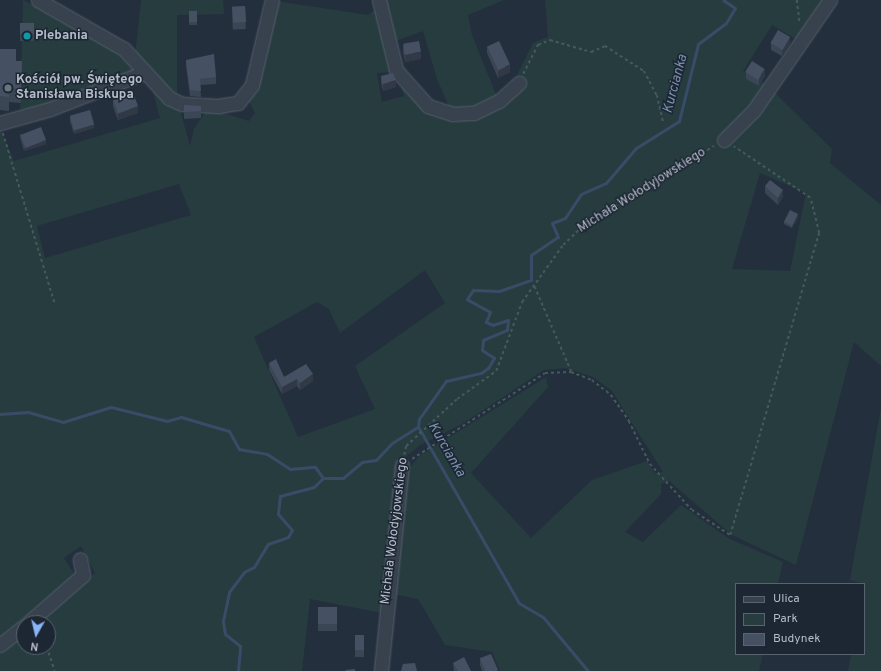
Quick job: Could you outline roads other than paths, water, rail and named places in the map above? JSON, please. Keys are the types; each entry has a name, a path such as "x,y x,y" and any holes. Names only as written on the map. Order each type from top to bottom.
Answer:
{"street":[{"path":"47,2 124,49 143,73 165,95 182,104 238,103 255,76 272,0"},
{"path":"379,0 396,70 428,106 452,114 474,113 499,101 519,83"},
{"path":"724,140 754,110 830,0"},
{"path":"0,124 50,109 143,73"},
{"name":"Michała Wołodyjowskiego","path":"380,671 402,465"},
{"path":"37,615 83,575 80,559"},
{"path":"0,645 16,632"}],"waterway":[{"name":"Kurcianka","path":"588,671 543,617 519,603 418,427 419,419 446,381 481,373 488,368 494,358 482,350 483,340 507,330 508,320 493,325 486,322 490,312 467,299 473,290 499,291 531,280 531,255 558,237 552,223 565,218 581,194 606,183 636,148 679,121 698,44 726,23 735,8 723,0"},
{"path":"0,414 28,412 63,422 111,407 167,421 181,417 229,431 239,449 267,454 290,469 315,467 323,478"},
{"path":"238,671 240,646 225,634 223,621 229,592 244,572 254,567 268,544 288,537 292,530 278,514 280,496 314,487 323,478 343,478 362,462 376,460 392,443 418,427"}],"place":[{"name":"Plebania","path":"27,36"},
{"name":"Kościół pw. Świętego Stanisława Biskupa","path":"8,88"}]}
